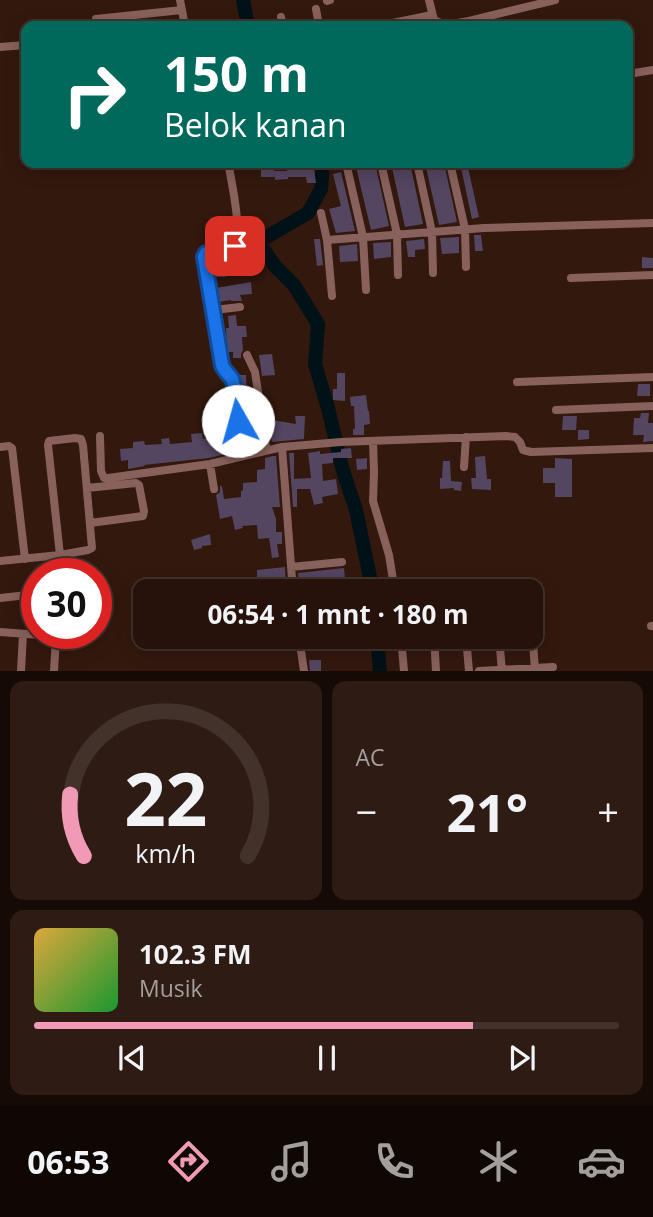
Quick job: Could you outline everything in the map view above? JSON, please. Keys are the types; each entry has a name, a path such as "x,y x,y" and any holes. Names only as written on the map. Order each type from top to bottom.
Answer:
{"street":[{"path":"180,0 184,21"},
{"path":"429,0 432,16 436,21"},
{"path":"474,21 555,0"},
{"path":"316,9 318,21"},
{"path":"96,19 182,10"},
{"path":"405,21 432,16"},
{"path":"0,47 21,45"},
{"path":"633,73 653,70"},
{"path":"229,168 237,241 233,247 204,255 222,367 233,381 236,420 240,422 262,419"},
{"path":"347,168 363,237 366,290"},
{"path":"382,168 397,234 398,275"},
{"path":"417,168 432,232 433,273"},
{"path":"451,168 465,229 466,267"},
{"path":"321,213 327,240 332,296"},
{"path":"327,240 465,229 653,223"},
{"path":"571,278 653,275"},
{"path":"214,310 240,307"},
{"path":"247,355 255,372 266,450"},
{"path":"517,382 653,377"},
{"path":"556,410 653,406"},
{"path":"100,436 101,471 104,478 210,464 282,447 341,442 515,437 522,450 531,452 653,448"},
{"path":"464,467 466,437"},
{"path":"34,558 60,555 92,549 83,445 80,439 75,438 49,441 48,448 60,555 60,558"},
{"path":"373,441 373,500 393,579"},
{"path":"0,447 12,448 25,558"},
{"path":"282,447 292,579"},
{"path":"210,464 214,489"},
{"path":"87,488 136,483 139,485 145,511 143,516 90,523"},
{"path":"0,561 21,559"},
{"path":"291,567 342,562"},
{"path":"0,598 21,596"},
{"path":"0,632 21,634"},
{"path":"21,671 22,649"},
{"path":"54,671 55,649"},
{"path":"301,649 304,671"},
{"path":"402,649 404,671"},
{"path":"434,649 436,671"},
{"path":"467,649 469,671"},
{"path":"500,649 502,670"},
{"path":"534,649 535,669"},
{"path":"479,671 553,667"}],"building":[{"path":"261,168 287,171 287,168 314,168 316,183 307,183 306,177 275,180 275,177 261,177"},
{"path":"356,168 376,168 389,226 371,230"},
{"path":"392,168 411,168 423,224 405,227"},
{"path":"426,168 445,168 457,222 439,225"},
{"path":"461,168 468,168 479,217 472,219"},
{"path":"341,172 355,231 336,233 329,209 341,206 333,174"},
{"path":"474,235 481,235 483,251 475,251"},
{"path":"459,237 459,253 442,254 440,238"},
{"path":"314,239 320,239 323,265 317,266"},
{"path":"424,239 425,249 415,250 415,257 408,257 406,241"},
{"path":"391,242 391,257 374,259 373,243"},
{"path":"357,244 358,261 340,262 339,246"},
{"path":"642,257 653,258 653,268 642,268"},
{"path":"216,265 226,265 226,277 216,277"},
{"path":"251,282 252,294 240,295 242,301 218,302 216,288"},
{"path":"236,315 237,326 246,326 247,337 242,337 241,358 233,358 233,352 227,352 228,316"},
{"path":"272,354 275,375 262,376 259,355"},
{"path":"337,373 345,373 345,401 333,400 333,389 337,389"},
{"path":"237,375 246,375 250,404 242,405 240,380"},
{"path":"638,384 650,384 650,396 637,396"},
{"path":"366,395 370,424 364,425 364,435 353,435 354,406 351,406 350,397"},
{"path":"641,413 649,413 648,423 653,423 653,441 643,442 644,435 633,435 634,418 640,418"},
{"path":"295,416 305,416 304,439 272,442 272,420 296,424"},
{"path":"563,416 577,416 576,430 562,430"},
{"path":"257,426 259,446 209,458 128,469 128,460 121,461 120,449 133,448 133,442 144,441 145,445 162,444 161,439 169,438 170,444 192,442 191,434 202,433 203,439 220,433 236,432 236,427 241,429"},
{"path":"578,430 589,430 589,439 578,440"},
{"path":"351,448 352,458 333,458 333,463 322,464 323,481 336,479 338,494 322,497 323,503 314,505 310,489 297,489 297,507 293,507 289,453 294,453 294,479 311,478 308,453 341,452 341,449"},
{"path":"276,456 280,507 272,507 276,532 282,532 282,544 277,544 279,557 272,558 269,538 258,539 257,525 242,526 243,528 235,530 232,516 220,519 216,495 222,486 224,499 241,497 243,483 257,482 257,470 265,469 265,458"},
{"path":"485,456 491,490 472,489 471,478 476,478 475,457"},
{"path":"367,458 367,469 357,470 356,459"},
{"path":"555,458 572,459 572,497 555,497 555,483 543,483 543,468 555,468"},
{"path":"443,461 450,461 451,481 462,482 461,491 454,488 440,489"},
{"path":"210,534 211,545 194,550 191,540"},
{"path":"285,567 286,579 257,579 257,570"},
{"path":"344,568 345,578 350,579 298,579 298,573"},
{"path":"309,660 321,660 321,671 310,671"}],"waterway":[{"path":"243,0 247,21"},
{"path":"323,168 321,189 308,213 258,242 275,266 294,285 318,324 315,364 356,510 370,579"},
{"path":"378,649 380,671"}],"route":[{"path":"235,246 206,253 204,257 222,365 233,381 238,421"}]}
